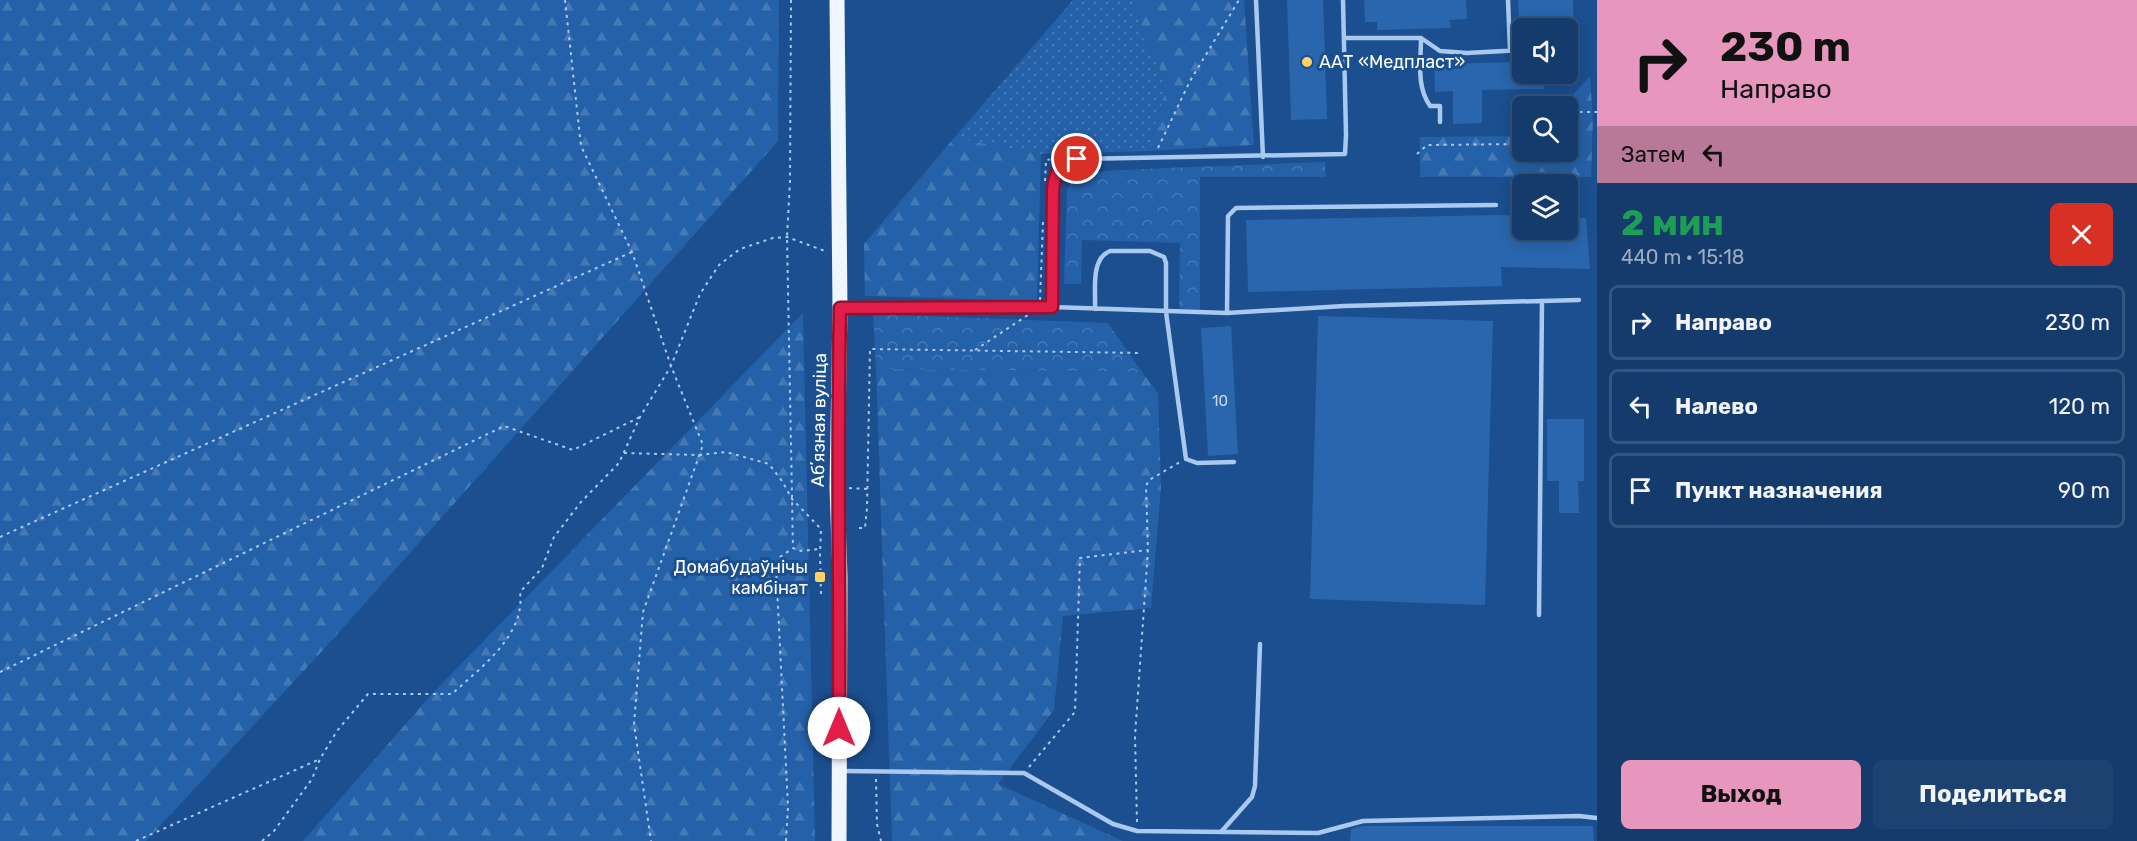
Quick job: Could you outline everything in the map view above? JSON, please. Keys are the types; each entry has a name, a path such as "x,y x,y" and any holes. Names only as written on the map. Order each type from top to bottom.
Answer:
{"main road":[{"name":"Абʼязная вуліца","path":"837,0 840,308 837,487 840,577 839,841"}],"lane":[{"path":"1256,0 1263,157"},
{"path":"1052,307 1053,188 1058,170 1066,161 1345,154 1343,0"},
{"path":"1344,38 1421,38 1440,51 1467,53 1510,50 1508,0"},
{"path":"1421,38 1423,96 1430,106 1440,106 1440,122"},
{"path":"1227,313 1228,216 1236,208 1496,205"},
{"path":"1095,309 1097,262 1100,258 1110,251 1150,251 1164,257 1166,312 1186,459 1197,463 1234,462"},
{"path":"840,308 1052,307 1227,313 1344,306 1579,300"},
{"path":"1539,615 1542,301"},
{"path":"1221,832 1252,797 1255,786 1260,644"},
{"path":"838,771 1024,773 1113,824 1137,831 1318,833 1363,820 1579,816 1597,818"}],"path":[{"path":"565,0 581,146 632,252 672,366 703,445 643,612 634,724 651,841"},
{"path":"790,0 790,181 787,237 793,548"},
{"path":"1578,112 1597,112"},
{"path":"1417,154 1427,145 1512,144"},
{"path":"262,841 274,831 312,779 320,759 337,731 368,694 452,694 498,653 518,619 522,604 520,592 542,568 554,537 581,502 619,464 640,417 672,366 700,294 719,265 740,249 773,238 787,237 838,256"},
{"path":"0,537 632,252"},
{"path":"975,350 1039,308"},
{"path":"859,528 865,528 870,349 1142,353"},
{"path":"0,672 504,426 573,450 640,417"},
{"path":"624,453 699,455 726,452 769,464 782,481 792,500 821,529"},
{"path":"1137,831 1136,736 1148,550 1146,486 1149,480 1186,459"},
{"path":"837,487 867,489"},
{"path":"793,548 801,551 820,549"},
{"path":"786,841 788,807 776,567 780,557 793,548"},
{"path":"1024,773 1075,712 1080,558 1148,550"},
{"path":"820,555 821,594"},
{"path":"136,841 320,759"},
{"path":"876,773 877,824 881,841"}],"green space":[{"path":"0,0 779,0 778,141 325,648 146,841 0,841"},
{"path":"1073,0 1134,0 1145,43 1168,82 1148,151 1041,154 954,138"},
{"path":"1134,0 1244,0 1254,145 1148,151 1168,82 1145,43"},
{"path":"1590,76 1593,121 1591,177 1578,177 1578,174 1512,174 1512,177 1420,177 1420,137 1512,136 1512,162 1578,162 1578,96 1572,96"},
{"path":"954,138 1041,154 1037,301 865,296 865,300 864,244"},
{"path":"1325,162 1326,177 1200,177 1200,312 1179,308 1180,243 1082,240 1081,284 1064,284 1067,189 1075,176 1105,171"},
{"path":"803,313 815,841 303,841 431,695"},
{"path":"873,314 1108,323 1142,372 876,369"},
{"path":"876,369 1142,372 1158,393 1161,487 1151,608 1063,616 1054,710 998,784 1123,841 892,841"}],"building":[{"name":"ААТ «Медпласт»","path":"1287,0 1323,0 1327,119 1291,120"},
{"path":"1364,0 1466,0 1467,19 1450,20 1451,28 1377,30 1377,22 1365,22"},
{"path":"1518,0 1573,0 1574,18 1519,18"},
{"path":"1512,62 1512,84 1544,84 1544,89 1482,90 1482,123 1453,124 1453,91 1435,92 1434,64"},
{"path":"1512,216 1512,240 1578,240 1578,218 1586,218 1590,269 1501,267 1502,286 1248,292 1246,220"},
{"path":"1318,316 1493,321 1485,605 1310,599"},
{"path":"1231,326 1238,454 1208,456 1201,328"},
{"path":"1547,419 1584,419 1584,481 1578,481 1579,513 1559,513 1559,481 1547,481"},
{"path":"1363,826 1593,826 1594,841 1350,841 1351,829"}],"place":[{"name":"ААТ «Медпласт»","path":"1307,62"},
{"name":"Домабудаўнічы камбінат","path":"820,577"}],"route":[{"path":"839,728 840,577 837,487 840,308 1052,307 1053,188 1055,177 1062,165 1066,161 1077,159"}]}
